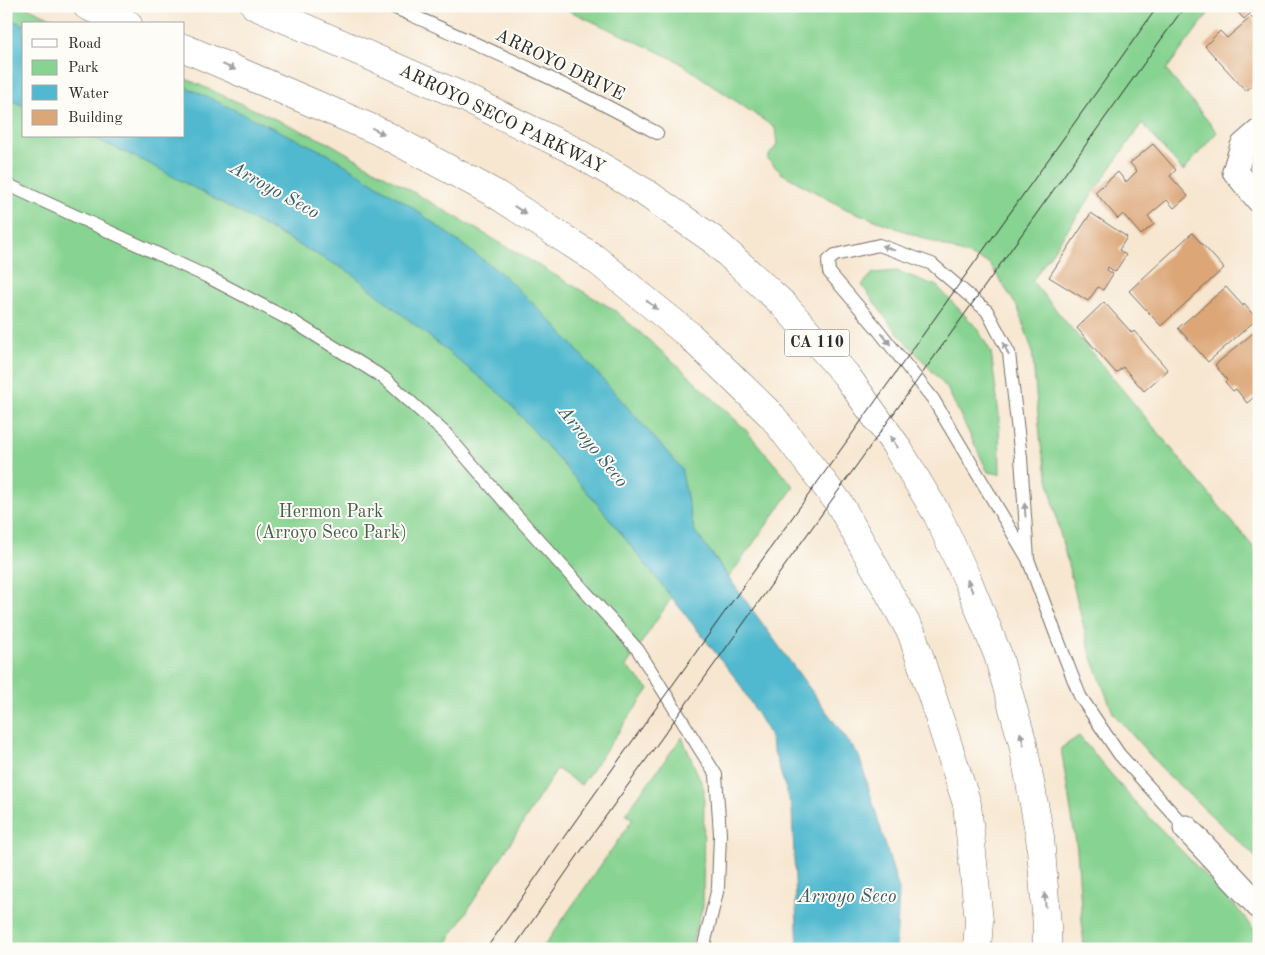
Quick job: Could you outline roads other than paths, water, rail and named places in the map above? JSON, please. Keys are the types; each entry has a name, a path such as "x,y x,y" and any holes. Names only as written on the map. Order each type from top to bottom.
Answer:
{"highway":[{"path":"87,6 123,22"},
{"name":"ARROYO SECO PARKWAY","path":"254,6 466,98 571,149 646,193 712,239 784,305 846,375 895,444 937,514 968,581 998,656 1024,744 1040,837 1047,949"},
{"path":"185,48 378,131 494,193 594,258 689,335 772,416 839,503 912,634 967,804 978,921 977,949"}],"street":[{"path":"1251,139 1235,171 1259,200"},
{"path":"1186,828 1259,906"}],"lane":[{"name":"ARROYO DRIVE","path":"391,6 483,47 620,113 657,133"},
{"path":"6,184 208,277 294,322 384,378 446,434 638,650 716,775 720,834 718,888 702,949"},
{"path":"1028,559 1021,458 1009,353 987,311 932,264 879,245 835,255 828,261 829,272 933,399 1028,559 1054,632 1080,696 1119,754 1186,828"}],"water":[{"path":"6,18 22,24 22,105 6,98"},
{"name":"Arroyo Seco","path":"185,86 328,154 409,205 502,274 553,323 681,468 694,530 859,756 899,890 896,949 798,949 792,809 768,732 737,680 600,507 505,398 351,273 150,164 94,138 185,138"}],"tram line":[{"path":"486,949 566,834 1158,6"},
{"path":"513,949 583,848 1185,6"}],"park label":[{"name":"Hermon Park (Arroyo Seco Park)","path":"331,522"}]}
